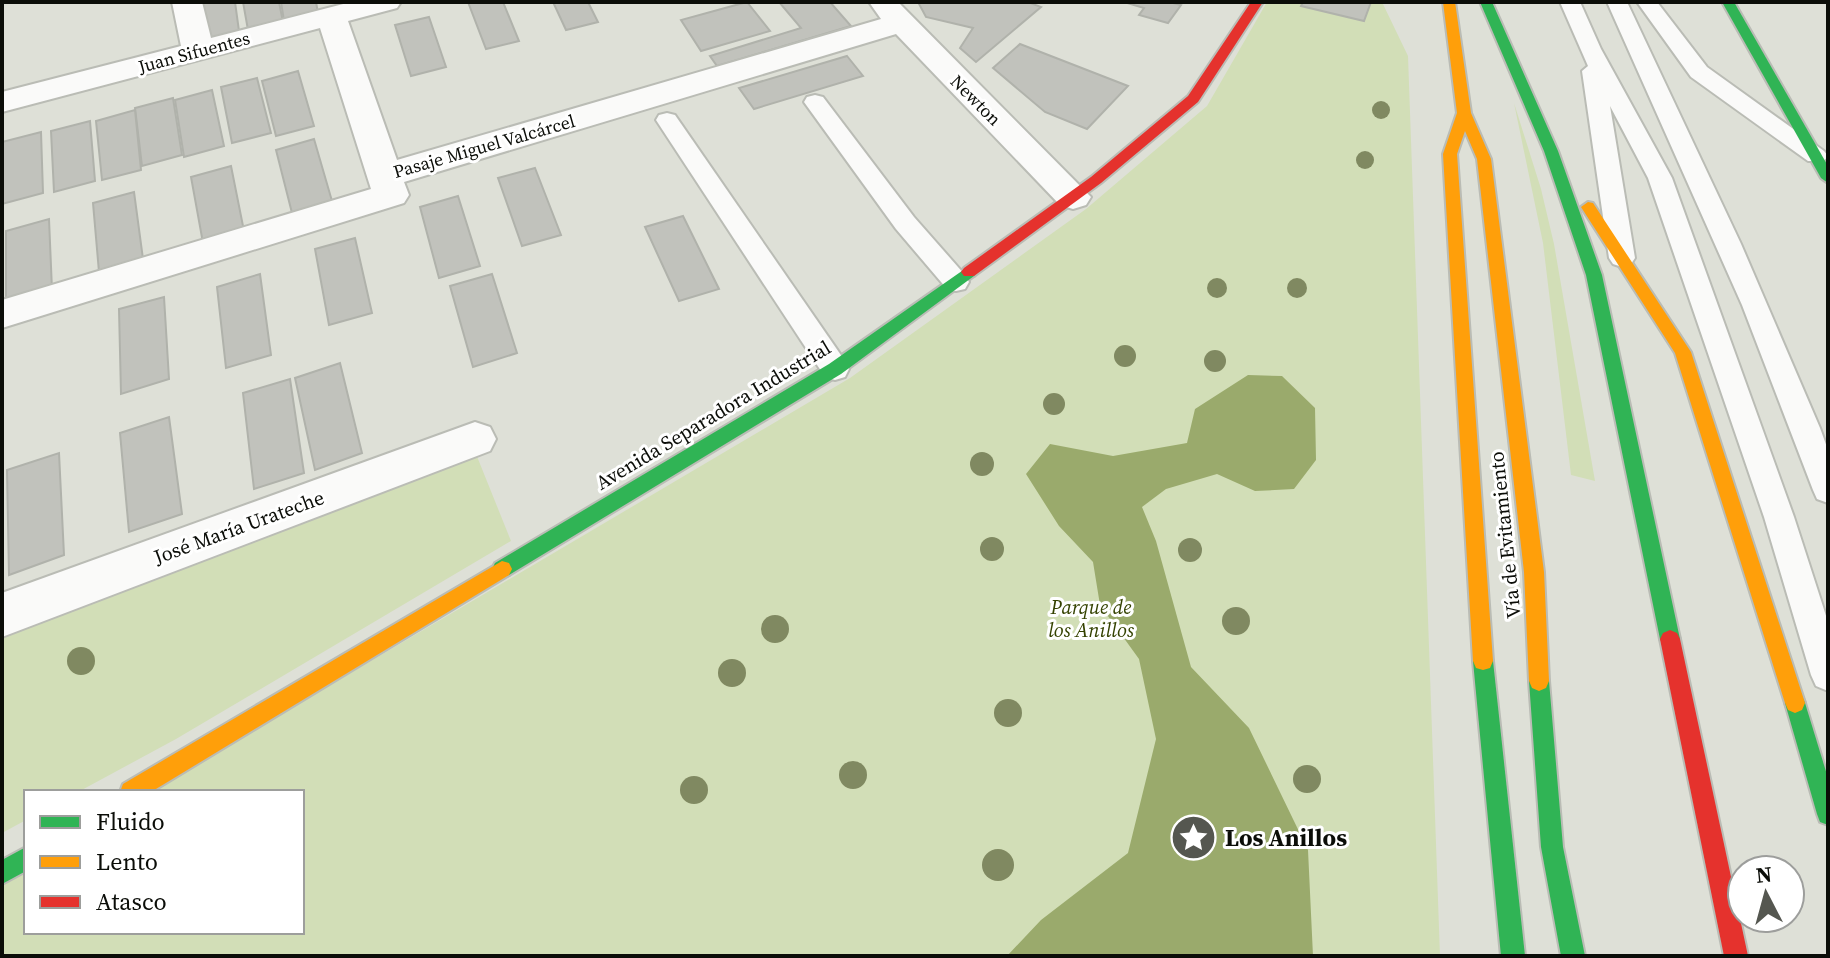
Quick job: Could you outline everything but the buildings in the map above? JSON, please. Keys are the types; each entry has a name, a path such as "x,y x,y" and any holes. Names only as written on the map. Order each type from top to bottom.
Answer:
{"main road":[{"name":"Avenida Separadora Industrial","path":"134,790 835,369 1073,197 1193,99 1257,2"},
{"name":"Vía de Evitamiento","path":"1449,2 1464,113 1484,159 1534,572 1537,659 1552,847 1573,956"},
{"path":"1486,2 1551,151 1594,275 1736,956"},
{"path":"1728,2 1828,178"},
{"name":"Vía de Evitamiento","path":"1464,113 1450,154 1484,669 1513,956"},
{"path":"1551,151 1683,352 1776,639 1828,814"},
{"path":"2,873 24,859"}],"street":[{"path":"187,2 198,51"},
{"name":"Juan Sifuentes","path":"2,102 386,2"},
{"name":"Newton","path":"891,13 1073,197"},
{"name":"Pasaje Miguel Valcárcel","path":"2,314 391,195 383,176 891,13"},
{"path":"331,16 383,176"},
{"name":"José María Urateche","path":"2,615 475,439"}],"lane":[{"path":"1570,2 1590,49 1660,178 1779,517 1828,675"},
{"path":"1617,2 1712,205 1806,428 1828,490"},
{"path":"1647,2 1699,72 1816,156"},
{"path":"1590,49 1622,258"},
{"path":"815,102 905,223 956,282"},
{"path":"667,120 835,369"}],"green space":[{"name":"Parque de los Anillos","path":"1267,2 1382,2 1408,56 1440,956 2,956 2,873 24,861 24,934 304,934 304,790 152,790 850,378 1086,209 1207,106"},
{"path":"1514,103 1541,189 1554,244 1595,481 1571,475 1543,243"},
{"path":"474,449 511,541 176,739 82,790 24,790 24,821 2,833 2,624"}],"shaded area":[{"path":"1248,375 1282,376 1315,408 1316,460 1294,489 1255,491 1217,474 1166,489 1142,507 1156,541 1191,667 1249,728 1308,850 1313,956 1007,956 1041,920 1128,853 1156,739 1139,659 1100,605 1093,562 1059,526 1026,474 1050,444 1113,456 1187,443 1195,409"}],"traffic: fast":[{"path":"1486,2 1551,151 1594,275 1670,639"},
{"path":"1728,2 1828,178"},
{"path":"502,569 835,369 969,272"},
{"path":"1483,661 1513,956"},
{"path":"1539,681 1552,847 1573,956"},
{"path":"1795,703 1828,814"},
{"path":"2,873 24,859"}],"traffic: slow":[{"path":"1449,2 1464,113 1484,159 1534,572 1539,681"},
{"path":"1464,113 1450,154 1483,661"},
{"path":"1588,207 1683,352 1795,703"},
{"path":"134,790 502,569"}],"traffic: jam":[{"path":"969,272 1096,180 1193,99 1257,2"},
{"path":"1670,639 1736,956"}],"place":[{"name":"Los Anillos","path":"1194,837"}]}
